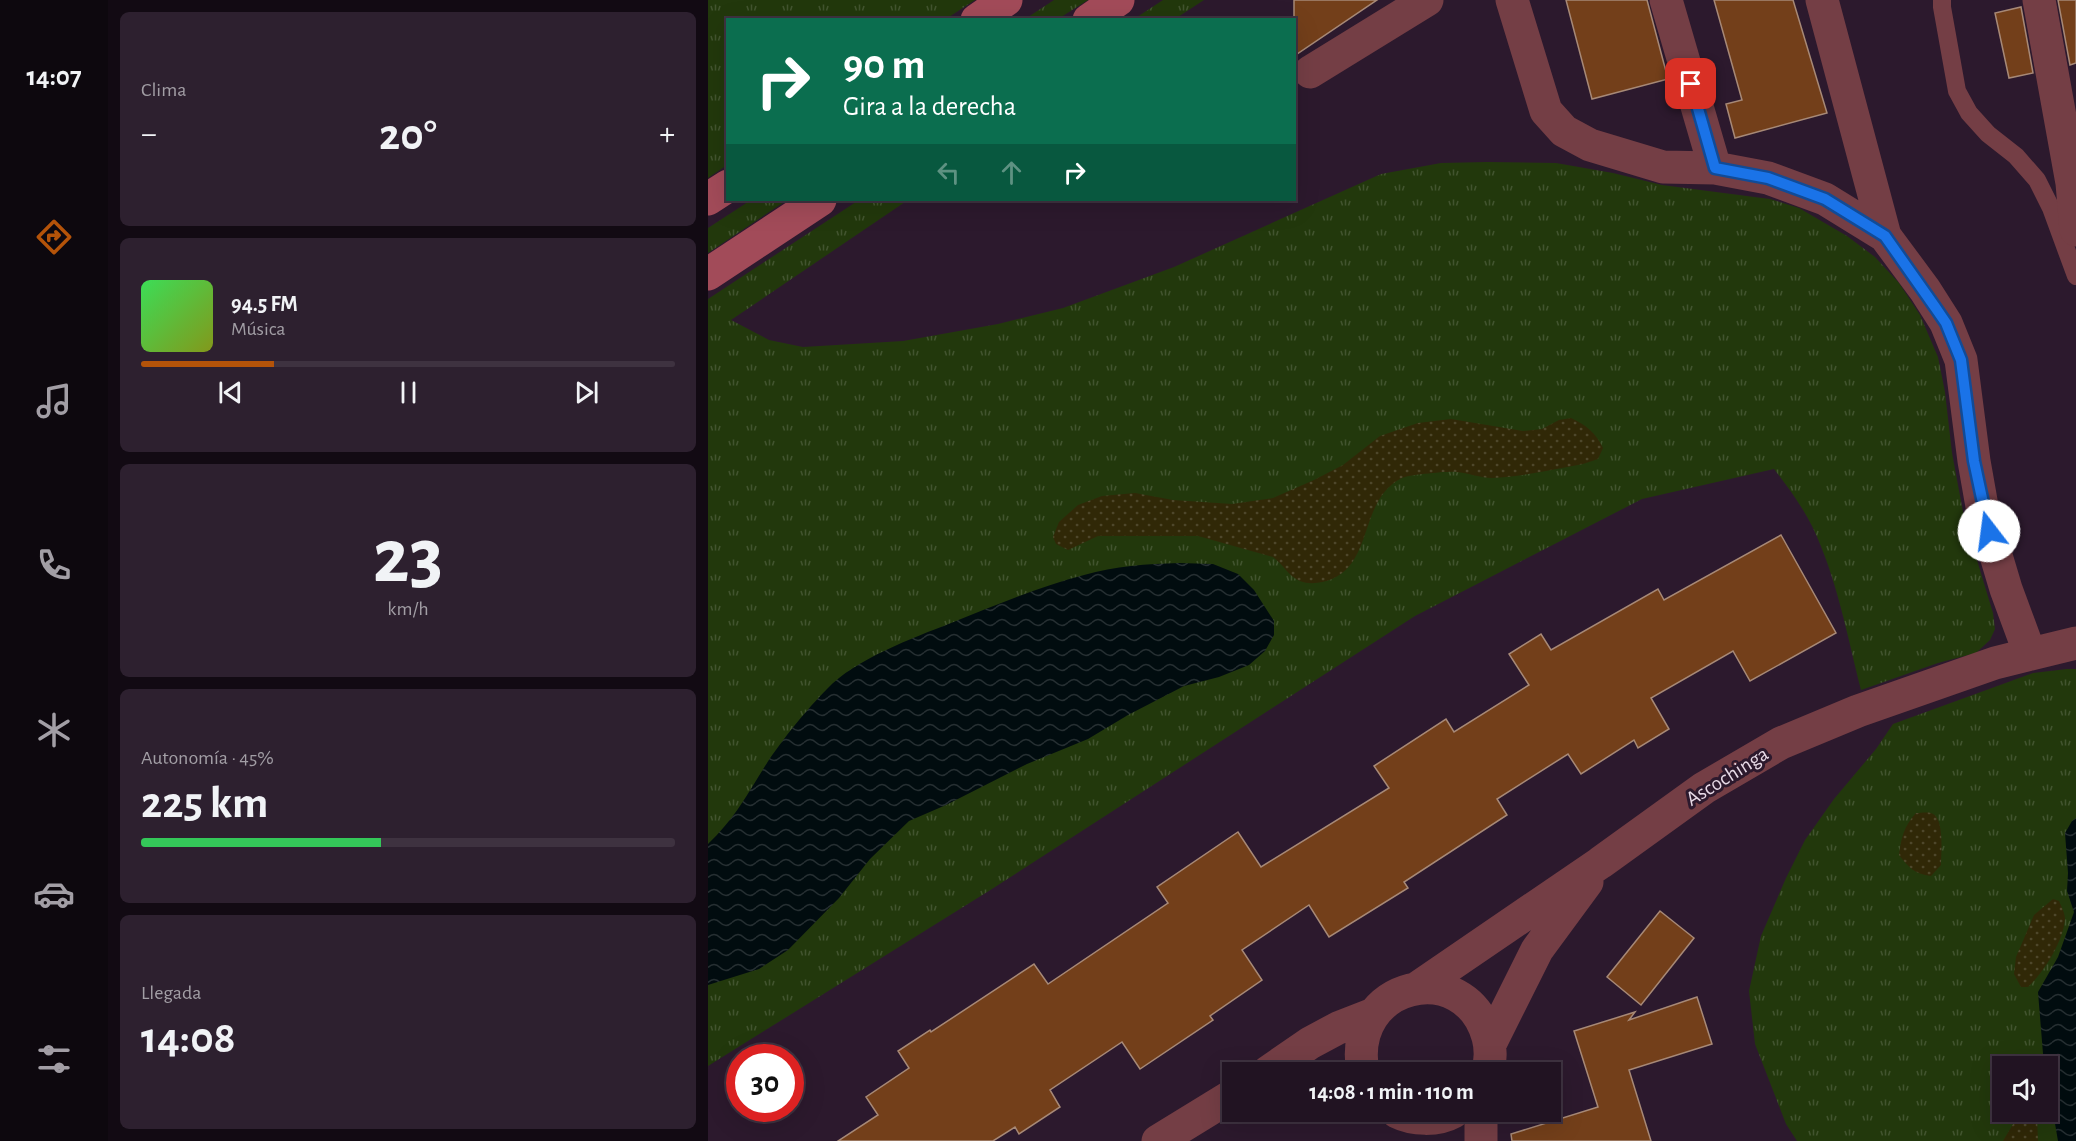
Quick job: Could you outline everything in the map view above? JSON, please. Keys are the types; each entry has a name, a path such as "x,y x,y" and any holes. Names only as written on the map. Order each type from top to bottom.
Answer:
{"street":[{"path":"980,18 1006,0"},
{"path":"1092,18 1118,0"},
{"path":"1310,72 1426,0"},
{"path":"1512,0 1546,111 1564,131 1590,145 1664,167 1715,168 1768,178 1825,199 1885,236"},
{"path":"1666,0 1715,168"},
{"path":"1822,0 1885,236 1941,315 1961,360 1983,512 2006,589 2030,654"},
{"path":"2039,0 2072,183 2076,230"},
{"path":"708,199 726,187"},
{"path":"708,274 818,201"},
{"name":"Ascochinga","path":"1374,1014 1393,997 1417,988 1600,863 1704,788 1781,743 1858,711 1995,663 2076,643"},
{"path":"1488,1058 1537,950 1600,863"},
{"path":"1417,988 1437,989 1457,995 1472,1008 1484,1024 1488,1058"},
{"path":"1282,1062 1310,1043 1338,1028 1374,1014"},
{"path":"1362,1062 1360,1052 1364,1032 1374,1014"},
{"path":"1158,1141 1222,1102"},
{"path":"1397,1122 1411,1141"},
{"path":"1481,1122 1481,1141"}],"lane":[{"path":"1942,0 1957,91 1975,120 1988,134 2016,156 2037,180 2051,208 2076,276"}],"green space":[{"path":"708,0 975,0 948,18 726,18 726,166 708,178"},
{"path":"1054,0 1088,0 1060,18 1027,18"},
{"path":"1163,0 1204,0 1177,18 1136,18"},
{"path":"1441,163 1556,163 1662,185 1770,199 1799,208 1847,236 1875,257 1899,283 1920,315 1938,357 1964,517 1993,613 1995,629 1990,640 1976,653 1938,663 1861,690 1841,607 1821,546 1804,511 1774,469 1642,499 1415,616 992,889 743,1044 726,1044 726,1055 708,1066 708,299 857,201 907,201 731,320 769,340 803,347 903,341 998,324 1063,308 1174,267 1381,174"},
{"path":"749,201 786,201 708,253 708,228"},
{"path":"2076,669 2076,1141 1797,1141 1786,1124 1755,1044 1749,991 1761,936 1805,840 1893,724 2033,673"}],"sand":[{"path":"1571,418 1586,427 1597,438 1603,448 1598,459 1583,464 1503,477 1488,478 1452,472 1402,478 1388,488 1379,500 1355,559 1345,570 1324,582 1300,581 1273,557 1198,536 1098,536 1068,550 1056,544 1053,537 1059,522 1078,505 1102,496 1135,493 1173,500 1232,504 1273,498 1343,465 1380,436 1418,423 1451,419 1523,431 1542,429 1559,420"},
{"path":"1916,813 1931,813 1938,821 1940,828 1941,865 1931,876 1913,870 1899,855 1904,832"},
{"path":"2053,899 2059,901 2064,912 2061,937 2040,973 2028,987 2021,987 2014,974 2016,957 2034,915"},
{"path":"2014,1122 2037,1122 2038,1141 2003,1141"}],"water":[{"path":"1179,563 1213,564 1238,574 1254,590 1274,621 1274,635 1265,651 1249,665 1219,677 1184,686 1088,739 1027,764 909,821 870,859 839,898 788,950 759,969 708,985 708,844 738,809 792,728 839,678 869,659 902,643 1050,585 1107,569"},
{"path":"2076,818 2076,1141 2058,1141 2055,1122 2058,1122 2058,1056 2043,1056 2038,992 2058,957 2074,912 2067,891 2065,833"}],"building":[{"path":"1294,0 1377,0 1296,55 1296,18 1294,18"},
{"path":"1566,0 1647,0 1668,79 1592,99"},
{"path":"1714,0 1793,0 1827,113 1735,138 1726,104 1742,100"},
{"path":"2058,0 2076,0 2076,63 2070,65"},
{"path":"2021,7 2033,73 2009,78 1995,13"},
{"path":"1781,535 1836,633 1750,681 1733,651 1651,698 1669,729 1638,748 1634,740 1581,774 1568,754 1497,799 1507,815 1404,882 1408,888 1329,937 1309,905 1242,950 1262,980 1210,1016 1213,1020 1140,1069 1122,1042 1050,1090 1060,1107 1019,1134 1015,1127 993,1141 838,1141 878,1115 866,1097 909,1068 898,1051 1034,964 1048,984 1168,903 1157,887 1238,832 1261,867 1389,788 1374,766 1446,719 1454,732 1529,685 1509,654 1541,634 1551,650 1658,589 1664,600"},
{"path":"1660,911 1694,938 1641,1005 1607,977"},
{"path":"1697,997 1712,1044 1629,1070 1651,1141 1512,1141 1511,1134 1550,1122 1561,1122 1561,1118 1598,1107 1574,1031 1635,1012 1629,1020"}],"route":[{"path":"1691,84 1715,168 1768,178 1825,199 1885,236 1925,290 1946,323 1961,360 1974,461 1983,512 1989,531"}]}
